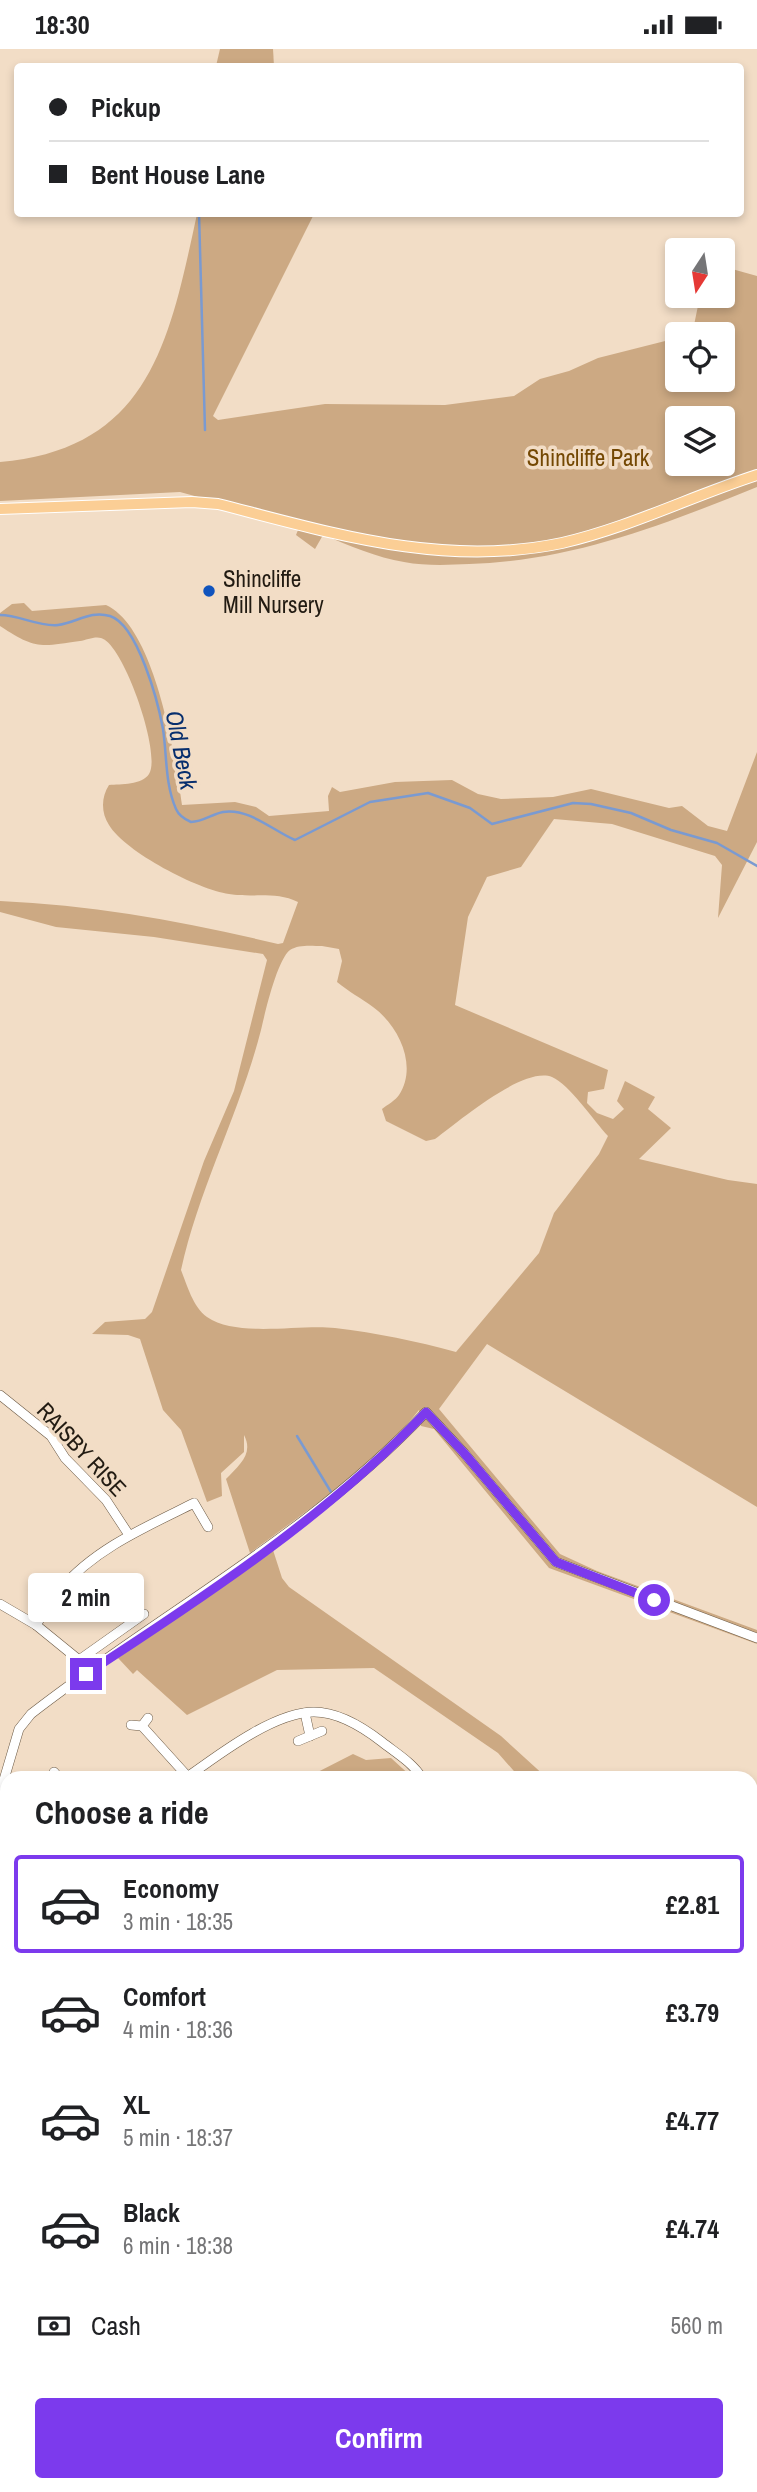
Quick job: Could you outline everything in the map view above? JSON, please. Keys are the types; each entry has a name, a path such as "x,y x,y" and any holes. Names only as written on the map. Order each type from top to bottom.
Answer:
{"main road":[{"path":"0,509 192,502 218,504 422,551 469,553 562,542 757,475"}],"street":[{"name":"RAISBY RISE","path":"0,1395 51,1436 65,1458 106,1500 129,1535"},
{"path":"7,1771 19,1729 31,1714 271,1545 351,1484 426,1412 556,1562 757,1638"},
{"path":"36,1625 60,1589 79,1570 129,1535 194,1503 208,1527"},
{"path":"0,1604 36,1625 79,1660 144,1614"},
{"path":"310,1712 310,1736"},
{"path":"198,1771 251,1736 290,1716 310,1712 351,1723 372,1735 417,1771"},
{"path":"131,1725 145,1722 183,1771"},
{"path":"298,1741 322,1731"}],"green space":[{"path":"220,49 273,49 274,63 217,63"},
{"name":"Shincliffe Park","path":"196,217 312,217 213,416 218,420 325,404 445,405 514,396 540,379 569,371 598,358 665,341 665,392 735,392 735,322 695,322 698,308 735,308 735,270 757,276 757,487 687,515 581,548 507,561 445,565 394,560 323,535 315,549 296,535 300,525 180,492 0,501 0,462 51,453 91,435 122,411 145,380 163,344 176,303"},
{"path":"24,603 32,611 106,605 123,618 138,639 160,695 182,805 235,802 256,807 269,816 329,811 328,796 332,787 340,792 395,782 452,780 478,794 501,799 553,797 591,789 669,808 682,806 708,826 727,831 757,752 757,842 718,918 722,865 715,856 612,824 554,819 521,867 487,877 468,917 455,1005 608,1070 604,1089 588,1092 587,1103 597,1113 613,1119 624,1109 617,1101 625,1081 655,1097 648,1109 671,1128 639,1159 757,1184 757,1507 487,1344 439,1409 560,1554 597,1571 757,1630 757,1644 549,1568 434,1429 421,1426 419,1410 382,1450 361,1468 250,1553 226,1479 246,1454 247,1442 244,1435 244,1452 221,1473 222,1496 207,1502 181,1430 163,1410 140,1339 128,1335 92,1334 105,1322 145,1319 152,1312 204,1161 234,1091 267,960 263,954 154,937 56,927 0,912 0,901 71,906 140,916 278,944 283,943 298,902 281,897 216,891 182,878 146,858 118,836 104,815 103,800 106,790 109,785 131,783 146,778 152,763 145,723 129,678 110,644 101,638 46,645 22,639 0,626 0,613 12,604","holes":["322,946 339,949 342,961 337,982 382,1015 403,1047 407,1072 398,1097 382,1109 386,1121 426,1141 435,1139 491,1097 508,1087 540,1076 552,1077 566,1087 608,1136 599,1154 554,1213 539,1253 456,1352 366,1332 335,1328 251,1329 220,1323 207,1317 198,1308 181,1270 198,1209 242,1091 281,964 290,950 298,947"]},
{"path":"273,1550 282,1578 289,1587 501,1736 539,1771 514,1771 498,1753 374,1668 277,1670 187,1715 137,1670 133,1674 118,1658"},
{"path":"353,1754 366,1760 391,1758 405,1771 320,1771"}],"waterway":[{"path":"199,217 205,430"},
{"name":"Old Beck","path":"0,615 51,625 96,615 110,616 120,622 138,649 157,701 172,799 179,814 191,822 223,812 242,813 295,840 370,802 428,793 470,808 492,824 573,803 591,804 631,813 671,830 717,843 757,866"},
{"path":"297,1436 331,1492"}],"place":[{"name":"Shincliffe Mill Nursery","path":"209,591"}],"route":[{"path":"86,1674 311,1515 351,1484 401,1439 426,1412 556,1562 568,1569 654,1600"}]}
